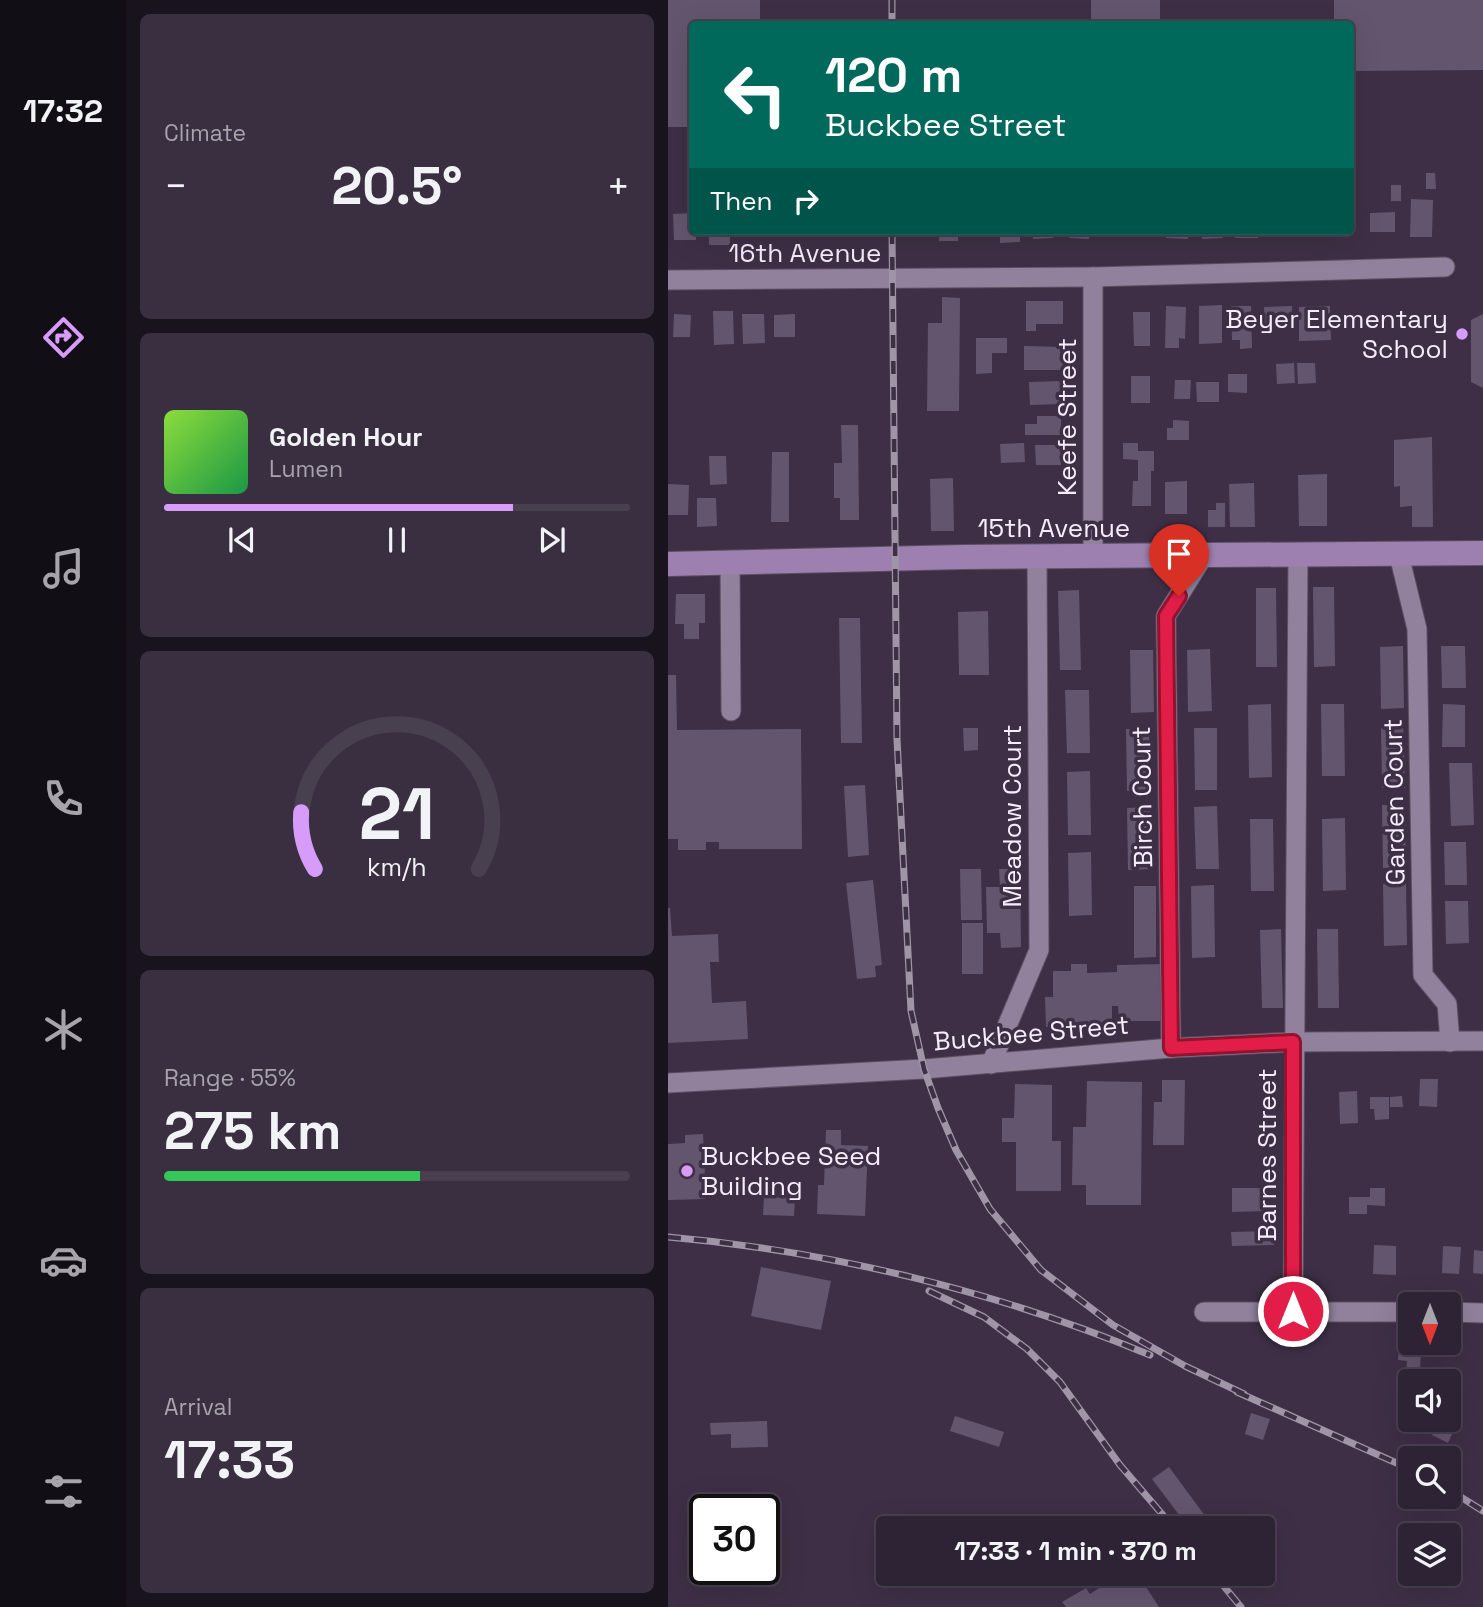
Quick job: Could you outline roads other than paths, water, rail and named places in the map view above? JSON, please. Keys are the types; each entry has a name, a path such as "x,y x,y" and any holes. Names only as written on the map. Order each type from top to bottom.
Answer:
{"main road":[{"name":"15th Avenue","path":"668,564 1482,553"}],"street":[{"name":"16th Avenue","path":"668,280 1093,276 1445,267"},
{"name":"Keefe Street","path":"1093,276 1093,558"},
{"name":"Garden Court","path":"1399,555 1417,629 1423,975 1447,1004 1450,1042"},
{"path":"1293,1042 1298,556"},
{"name":"Birch Court","path":"1171,1048 1166,616 1203,557"},
{"name":"Meadow Court","path":"991,1064 1039,950 1037,558"},
{"path":"730,563 731,711"},
{"name":"Buckbee Street","path":"668,1083 991,1064 1171,1048 1293,1042 1482,1041"},
{"name":"Barnes Street","path":"1293,1042 1293,1311"},
{"path":"1204,1312 1398,1312"},
{"path":"1461,1312 1482,1313"}],"railway":[{"path":"892,0 892,21"},
{"path":"892,235 897,739 911,1011 924,1069 956,1150 990,1209 1041,1270 1113,1325 1185,1366 1244,1394"},
{"path":"668,1237 791,1252 914,1278 1034,1312 1150,1355"},
{"path":"929,1291 984,1317 1027,1349 1060,1382 1120,1465 1164,1516"},
{"path":"1237,1392 1398,1464"},
{"path":"1461,1497 1483,1511"},
{"path":"1224,1586 1241,1607"}],"place":[{"name":"Beyer Elementary School","path":"1462,334"},
{"name":"Buckbee Seed Building","path":"687,1171"}]}
